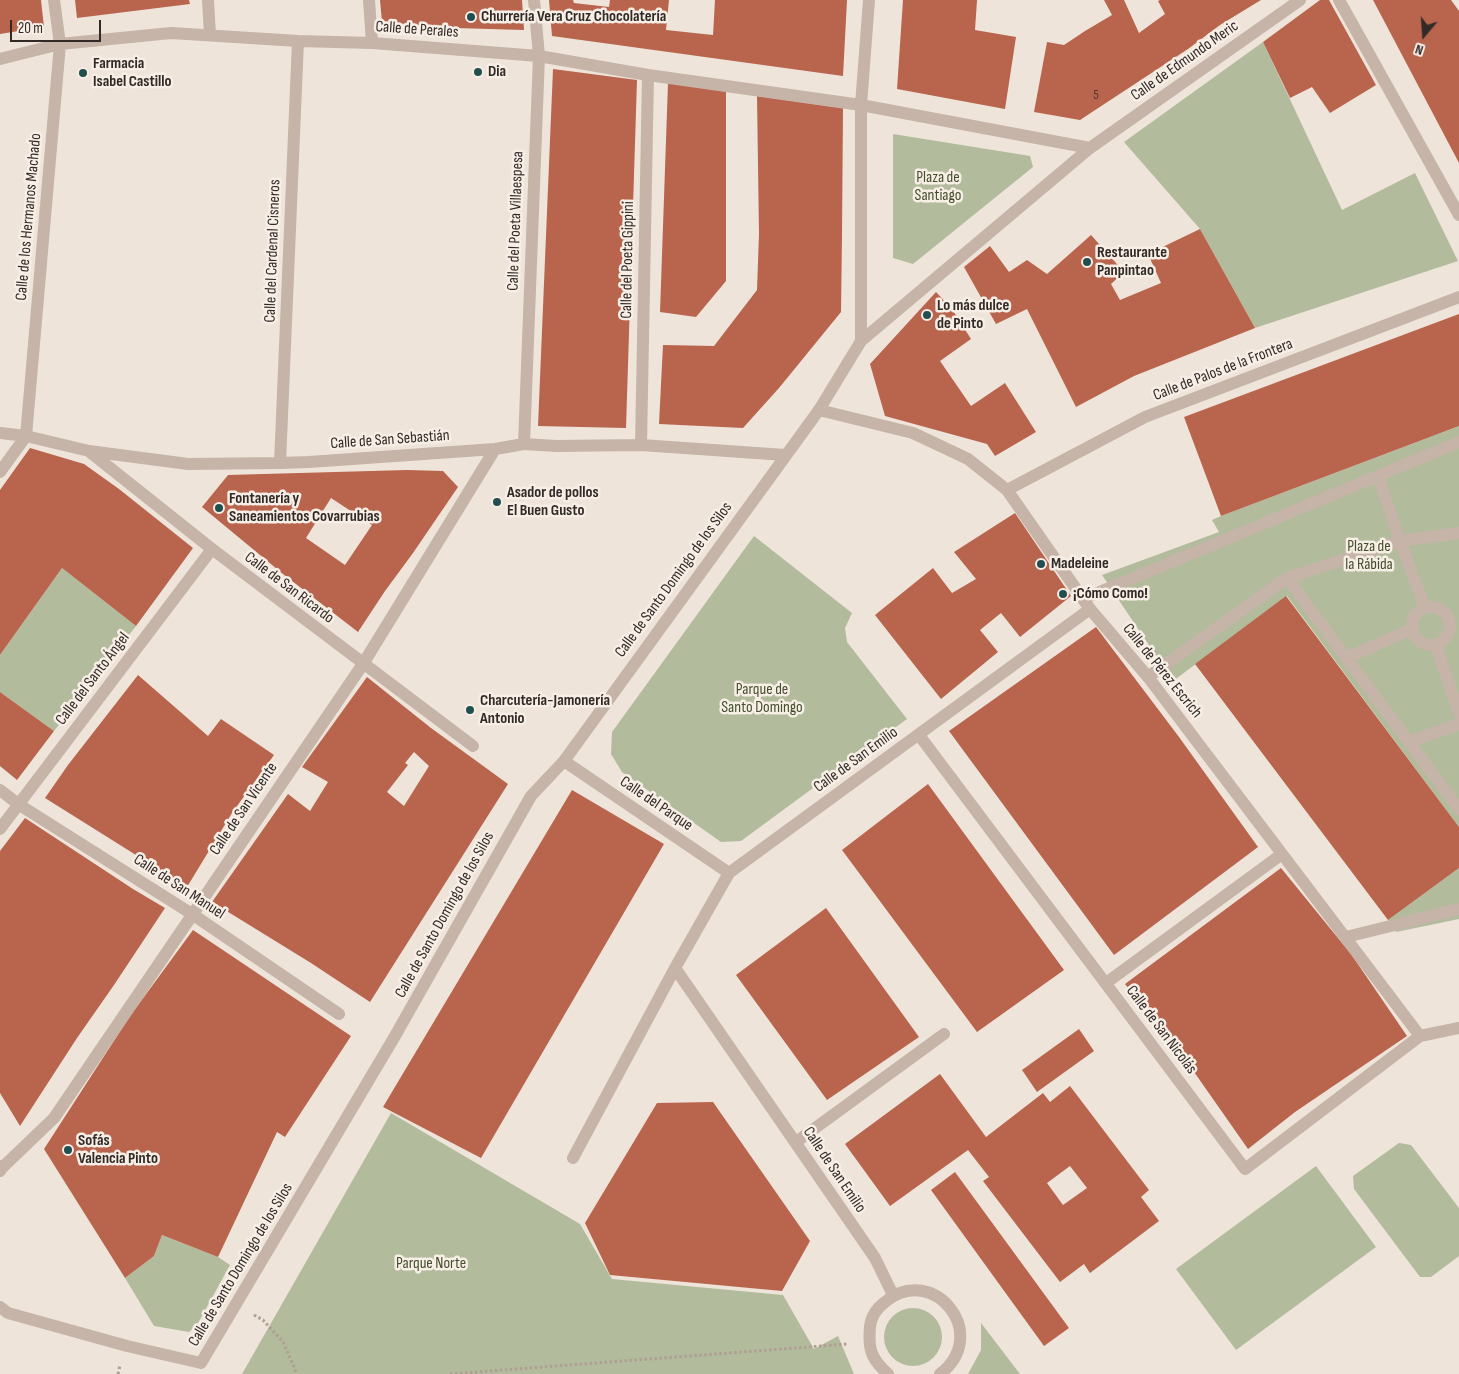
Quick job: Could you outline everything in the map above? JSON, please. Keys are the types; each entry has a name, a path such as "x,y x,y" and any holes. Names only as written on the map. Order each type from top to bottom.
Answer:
{"street":[{"name":"Calle de los Hermanos Machado","path":"26,436 60,44 54,0"},
{"path":"208,0 210,35"},
{"path":"369,0 372,43"},
{"name":"Calle del Poeta Villaespesa","path":"524,444 539,56 534,0"},
{"path":"861,341 861,105 869,0"},
{"name":"Calle de Edmundo Meric","path":"1090,148 1300,0"},
{"path":"1339,0 1459,215"},
{"name":"Calle de Perales","path":"0,58 60,44 171,32 372,43 539,56 648,75 861,105"},
{"name":"Calle del Cardenal Cisneros","path":"280,463 298,40"},
{"name":"Calle del Poeta Gippini","path":"641,445 648,75"},
{"path":"861,105 1090,148"},
{"path":"861,341 1090,148"},
{"name":"Calle de Palos de la Frontera","path":"1007,490 1145,417 1459,297"},
{"name":"Calle de Santo Domingo de los Silos","path":"3,1312 127,1346 201,1363 396,1036 531,796 564,761 819,410 861,341"},
{"name":"Calle de Pérez Escrich","path":"819,410 913,433 968,460 1007,490 1087,604 1148,677 1420,1036"},
{"name":"Calle de San Sebastián","path":"0,433 26,436 89,451 188,464 280,463 495,449 524,444 556,446 641,445 785,455"},
{"path":"0,472 26,436"},
{"name":"Calle de San Emilio","path":"573,1158 675,968 729,873 919,735 1087,604 1459,442"},
{"name":"Calle de San Vicente","path":"1,1168 54,1118 363,664 495,449"},
{"name":"Calle de San Ricardo","path":"89,451 212,549 474,746"},
{"path":"1378,476 1425,608"},
{"path":"1148,677 1287,578 1400,540 1459,532"},
{"name":"Calle del Santo Ángel","path":"0,829 212,549"},
{"path":"1287,578 1459,810"},
{"path":"1425,608 1434,608 1454,617 1449,632 1442,642 1436,645 1420,642 1414,636 1412,629 1413,620 1418,612 1425,608"},
{"path":"1346,658 1412,629"},
{"path":"1436,645 1459,713"},
{"path":"1409,742 1459,724"},
{"name":"Calle de San Nicolás","path":"919,735 1245,1168 1420,1036"},
{"name":"Calle del Parque","path":"564,761 729,873"},
{"name":"Calle de San Manuel","path":"0,790 18,804 192,914 339,1014"},
{"path":"1106,983 1282,854"},
{"path":"1346,937 1459,909"},
{"name":"Calle de San Emilio","path":"675,968 875,1258 893,1295"},
{"path":"1420,1036 1459,1028"},
{"path":"796,1142 944,1034"},
{"path":"888,1374 873,1357 868,1342 870,1322 878,1308 893,1295 910,1290 929,1292 944,1300 956,1315 961,1333 959,1351 949,1367 940,1374"}],"path":[{"path":"235,1305 263,1320 283,1342 296,1374"},
{"path":"450,1374 868,1342"}],"green space":[{"path":"1263,42 1342,210 1415,173 1458,261 1255,328 1200,229 1124,142"},
{"name":"Plaza de Santiago","path":"893,134 1030,156 1033,167 913,264 893,258"},
{"name":"Plaza de la Rábida","path":"1459,426 1459,827 1287,596 1173,681 1102,575 1219,532 1212,520 1221,516"},
{"name":"Parque de Santo Domingo","path":"754,536 852,613 845,628 847,642 907,719 741,841 721,842 622,772 611,754 612,732"},
{"path":"62,568 136,626 54,731 0,692 0,655"},
{"path":"1459,868 1459,919 1396,932 1388,920"},
{"name":"Parque Norte","path":"391,1113 580,1224 612,1279 783,1295 814,1349 838,1336 854,1374 242,1374"},
{"path":"1399,1143 1411,1145 1459,1208 1459,1256 1431,1277 1420,1277 1354,1189 1353,1176"},
{"path":"1316,1166 1376,1247 1236,1350 1176,1269"},
{"path":"162,1235 218,1257 230,1265 197,1325 189,1332 154,1326 125,1278 154,1256"},
{"path":"913,1308 924,1310 937,1321 942,1337 940,1348 929,1361 913,1366 902,1364 889,1353 884,1337 886,1326 897,1313"},
{"path":"981,1323 1020,1374 968,1374 981,1350"}],"building":[{"path":"0,0 41,0 44,27 0,34"},
{"path":"75,0 189,0 190,4 77,18"},
{"path":"380,0 522,0 524,30 455,28 382,22"},
{"path":"549,0 573,0 574,3 609,7 610,0 669,0 666,30 713,35 715,0 847,0 843,76 552,36"},
{"path":"903,0 977,0 975,30 1016,37 1005,109 897,89"},
{"path":"1104,0 1124,0 1139,33 1165,14 1158,1 1160,0 1261,0 1220,25 1188,49 1080,120 1034,112 1047,42 1064,45 1112,15"},
{"path":"1320,0 1329,0 1376,85 1330,113 1312,87 1290,98 1263,42"},
{"path":"1373,0 1451,0 1459,11 1459,163"},
{"path":"553,69 637,80 626,428 538,426"},
{"path":"668,83 726,90 726,281 696,317 660,312"},
{"path":"757,96 843,108 841,312 779,388 743,428 659,424 663,345 714,346 757,290 759,234"},
{"path":"1200,229 1255,328 1134,376 1076,407 1027,309 996,324 964,267 990,246 1009,272 1027,260 1047,274 1091,235 1124,272 1111,284 1120,300 1161,283 1148,254"},
{"path":"936,292 952,309 971,339 940,361 971,406 1005,383 1036,432 995,456 987,444 885,416 870,364"},
{"path":"1459,314 1459,426 1221,516 1184,417"},
{"path":"30,448 84,464 119,489 193,548 136,626 62,568 0,655 0,490"},
{"path":"407,470 443,471 458,487 358,632 283,574 202,507 228,475","holes":["331,498 372,525 345,565 306,538"]},
{"path":"1015,513 1071,596 1020,637 1001,613 980,630 998,652 941,699 875,615 933,568 952,593 976,579 954,552"},
{"path":"1286,596 1459,827 1459,868 1388,920 1195,664"},
{"path":"1096,627 1179,737 1258,847 1114,955 949,731"},
{"path":"138,675 208,736 221,719 274,755 232,813 187,887 45,798 68,765"},
{"path":"367,677 431,728 508,784 370,1002 212,902 288,794 310,811 328,782 302,767","holes":["414,752 429,766 404,806 387,792 408,765 405,763"]},
{"path":"0,692 54,731 17,780 0,766"},
{"path":"928,784 1064,970 977,1032 842,850"},
{"path":"572,790 664,844 481,1158 383,1107"},
{"path":"25,818 165,908 20,1126 0,1093 0,851"},
{"path":"1281,868 1351,954 1407,1036 1295,1112 1248,1149 1192,1069 1125,984"},
{"path":"826,908 919,1037 827,1100 736,975"},
{"path":"193,930 351,1036 285,1137 277,1132 218,1257 162,1235 154,1256 125,1278 44,1149 130,1016"},
{"path":"1079,1029 1094,1051 1037,1092 1022,1070"},
{"path":"940,1074 986,1137 1043,1093 1050,1102 1070,1086 1149,1190 1141,1197 1159,1221 1090,1273 1084,1264 1060,1282 983,1181 989,1177 968,1150 890,1206 845,1144","holes":["1070,1166 1087,1188 1063,1205 1047,1183"]},
{"path":"713,1102 810,1241 782,1291 610,1275 585,1223 657,1103"},
{"path":"955,1172 1069,1328 1044,1346 931,1190"}],"place":[{"name":"Churrería Vera Cruz Chocolatería","path":"471,17"},
{"name":"Dia","path":"478,72"},
{"name":"Farmacia Isabel Castillo","path":"83,73"},
{"name":"Restaurante Panpintao","path":"1087,262"},
{"name":"Lo más dulce de Pinto","path":"927,315"},
{"name":"Asador de pollos El Buen Gusto","path":"497,502"},
{"name":"Fontanería y Saneamientos Covarrubias","path":"219,508"},
{"name":"Madeleine","path":"1041,564"},
{"name":"¡Cómo Como!","path":"1063,594"},
{"name":"Charcutería-Jamonería Antonio","path":"470,710"},
{"name":"Sofás Valencia Pinto","path":"68,1150"}]}
